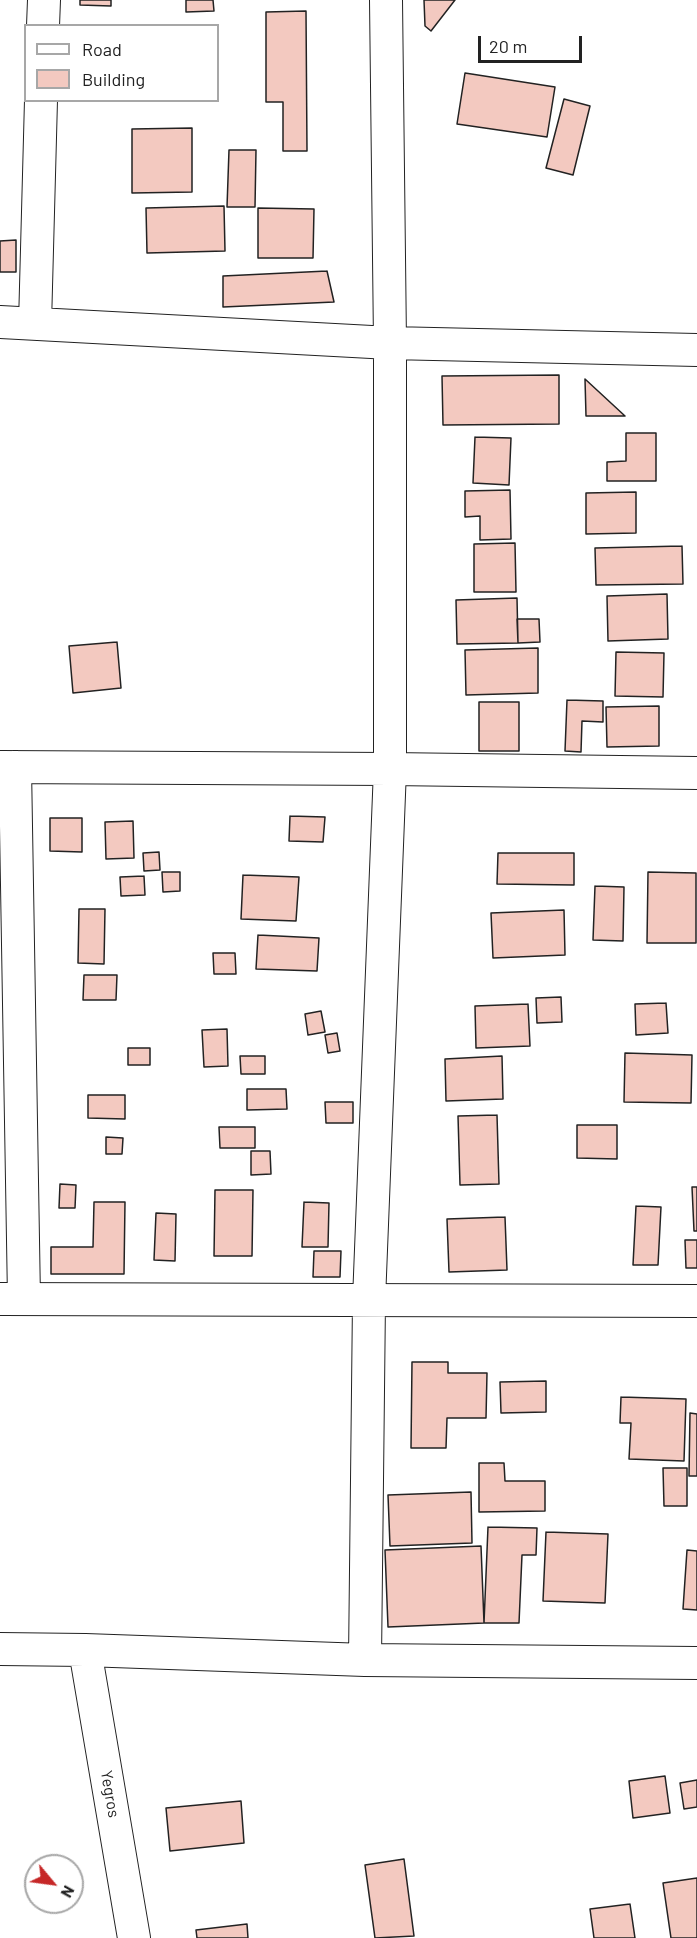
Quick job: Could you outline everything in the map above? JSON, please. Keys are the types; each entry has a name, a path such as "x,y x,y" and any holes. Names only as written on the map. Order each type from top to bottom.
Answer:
{"street":[{"path":"43,24 44,0"},
{"path":"365,1660 369,1300 390,769 390,343 386,0"},
{"path":"35,324 41,102"},
{"path":"0,322 390,343 697,350"},
{"path":"697,773 8,767 12,1299 697,1300"},
{"path":"0,1649 365,1660 697,1663"},
{"name":"Yegros","path":"85,1650 134,1938"}],"building":[{"path":"80,0 111,0 111,6 80,5"},
{"path":"186,0 213,0 214,11 186,12"},
{"path":"424,0 455,0 431,31 425,26"},
{"path":"306,11 307,151 283,151 283,102 266,102 266,12"},
{"path":"465,73 555,87 547,137 457,124"},
{"path":"564,99 590,106 573,175 546,168"},
{"path":"192,128 192,192 132,193 132,129"},
{"path":"229,150 256,150 255,207 227,207"},
{"path":"224,206 225,251 147,253 146,208"},
{"path":"258,208 314,209 313,258 258,258"},
{"path":"16,240 16,272 0,272 0,241"},
{"path":"327,271 334,302 223,307 223,276"},
{"path":"559,375 559,424 443,425 442,376"},
{"path":"585,379 625,416 586,416"},
{"path":"626,433 656,433 656,481 607,481 607,462 626,461"},
{"path":"475,437 511,438 509,485 473,483"},
{"path":"510,490 511,539 480,540 480,516 465,517 465,491"},
{"path":"636,492 636,533 586,534 586,493"},
{"path":"515,543 516,592 474,592 474,544"},
{"path":"682,546 683,584 596,585 595,548"},
{"path":"667,594 668,639 608,641 607,596"},
{"path":"517,598 518,643 457,644 456,600"},
{"path":"517,619 539,619 540,642 518,643"},
{"path":"117,642 121,688 73,693 69,646"},
{"path":"538,648 538,693 466,695 465,650"},
{"path":"616,652 664,653 663,697 615,696"},
{"path":"567,700 603,701 603,722 582,721 581,752 565,751"},
{"path":"479,702 519,702 519,751 479,751"},
{"path":"659,706 659,746 607,747 606,707"},
{"path":"290,816 325,817 323,842 289,841"},
{"path":"50,818 82,818 82,852 50,851"},
{"path":"133,821 134,858 106,859 105,822"},
{"path":"159,852 160,870 144,871 143,853"},
{"path":"498,853 574,853 574,885 497,884"},
{"path":"162,872 180,872 180,891 163,892"},
{"path":"648,872 696,873 696,943 647,943"},
{"path":"243,875 299,877 296,921 241,919"},
{"path":"144,876 145,895 121,896 120,877"},
{"path":"595,886 624,887 623,941 593,940"},
{"path":"79,909 105,909 104,964 78,963"},
{"path":"564,910 565,955 493,958 491,913"},
{"path":"258,935 319,938 317,971 256,969"},
{"path":"213,953 235,953 236,974 214,974"},
{"path":"84,975 117,975 116,1000 83,1000"},
{"path":"561,997 562,1022 537,1023 536,998"},
{"path":"666,1003 668,1033 636,1035 635,1004"},
{"path":"528,1004 530,1046 476,1048 475,1006"},
{"path":"321,1011 325,1032 308,1035 305,1014"},
{"path":"227,1029 228,1066 204,1067 202,1030"},
{"path":"337,1033 340,1051 328,1053 325,1035"},
{"path":"128,1048 150,1048 150,1065 128,1065"},
{"path":"625,1053 692,1055 691,1103 624,1102"},
{"path":"240,1056 265,1056 265,1074 241,1074"},
{"path":"502,1056 503,1099 446,1101 445,1059"},
{"path":"247,1089 286,1089 287,1109 247,1110"},
{"path":"88,1095 125,1095 125,1119 88,1118"},
{"path":"325,1102 353,1102 353,1123 326,1123"},
{"path":"497,1115 499,1184 460,1185 458,1116"},
{"path":"577,1125 617,1125 617,1159 577,1158"},
{"path":"219,1127 255,1127 255,1148 220,1148"},
{"path":"106,1137 123,1138 122,1154 106,1154"},
{"path":"251,1151 270,1151 271,1174 251,1175"},
{"path":"60,1184 76,1185 75,1208 59,1208"},
{"path":"692,1187 697,1187 697,1231 694,1231"},
{"path":"215,1190 253,1190 252,1256 214,1256"},
{"path":"94,1202 125,1202 124,1274 51,1274 51,1247 93,1247"},
{"path":"304,1202 329,1203 328,1247 302,1247"},
{"path":"636,1206 661,1207 658,1265 633,1265"},
{"path":"156,1213 176,1214 175,1261 154,1260"},
{"path":"505,1217 507,1270 449,1272 447,1219"},
{"path":"685,1240 697,1240 697,1268 686,1268"},
{"path":"314,1251 341,1251 340,1277 313,1277"},
{"path":"412,1362 448,1362 448,1373 487,1373 486,1418 447,1418 446,1448 411,1448"},
{"path":"546,1381 546,1412 501,1413 500,1382"},
{"path":"621,1397 686,1399 684,1461 629,1459 631,1423 620,1423"},
{"path":"690,1413 697,1414 697,1476 689,1476"},
{"path":"479,1463 504,1463 505,1481 545,1481 545,1511 479,1512"},
{"path":"663,1468 687,1468 687,1506 664,1506"},
{"path":"471,1492 472,1543 390,1546 388,1495"},
{"path":"488,1527 537,1528 536,1555 522,1555 519,1623 484,1623"},
{"path":"546,1532 608,1534 605,1603 543,1601"},
{"path":"481,1546 484,1623 388,1627 385,1550"},
{"path":"687,1550 697,1551 697,1610 683,1609"},
{"path":"665,1776 670,1813 633,1818 629,1781"},
{"path":"697,1780 697,1807 684,1809 680,1783"},
{"path":"241,1801 244,1843 170,1851 166,1808"},
{"path":"404,1859 414,1936 375,1938 365,1865"},
{"path":"697,1878 697,1938 671,1938 663,1883"},
{"path":"630,1904 635,1938 594,1938 590,1909"},
{"path":"247,1924 248,1938 197,1938 196,1930"}]}
